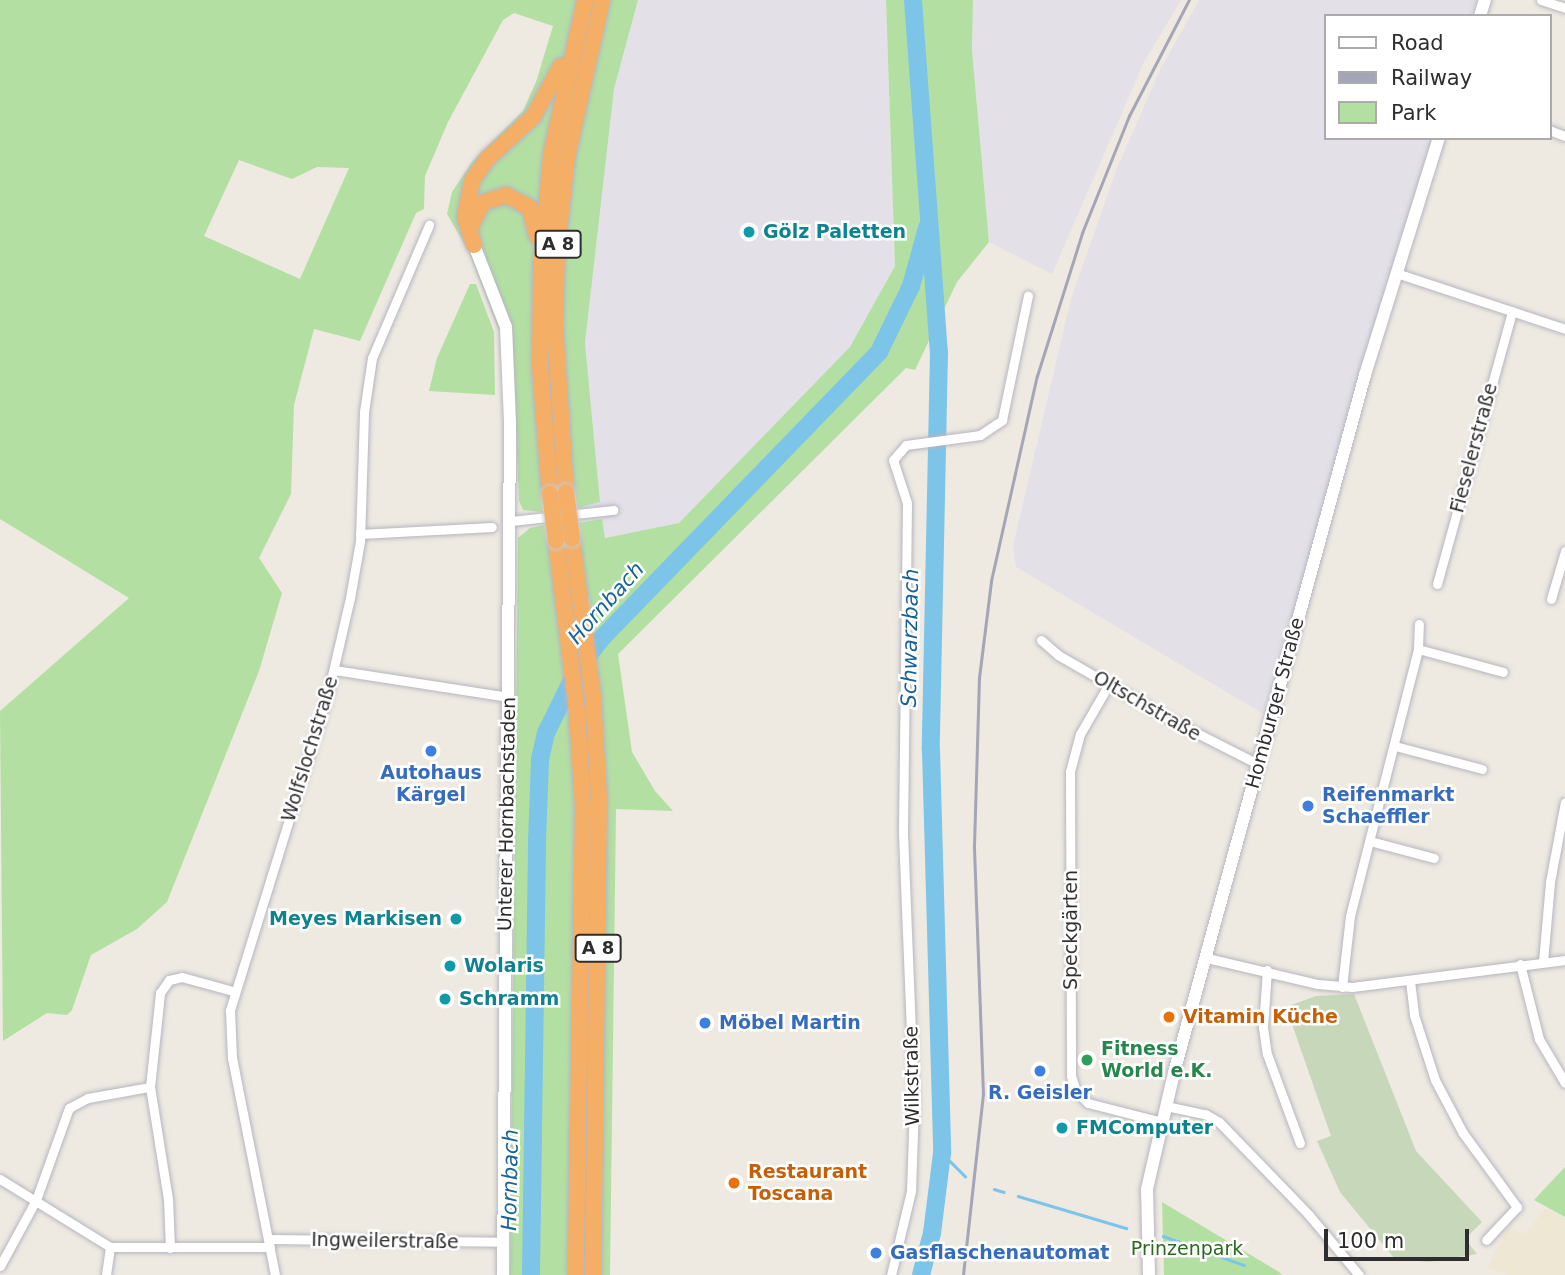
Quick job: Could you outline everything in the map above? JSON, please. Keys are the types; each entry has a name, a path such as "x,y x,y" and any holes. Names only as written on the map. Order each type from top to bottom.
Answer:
{"highway":[{"name":"A 8","path":"576,1275 583,807 577,712 567,621 564,540 540,366 541,270 551,155 585,0"},
{"name":"A 8","path":"558,493 555,325 557,248 567,157 602,0"},
{"path":"474,244 465,217 472,181 487,159 533,117 576,32"},
{"path":"474,244 470,224 477,208 495,196 520,198 535,220 541,270"},
{"name":"A 8","path":"564,540 581,605 593,697 600,798 593,1275"}],"main road":[{"name":"Homburger Straße","path":"1149,1275 1145,1208 1166,1106 1258,764 1396,273 1438,140"},
{"name":"Unterer Hornbachstaden","path":"474,244 506,327 511,521 503,1275"}],"street":[{"path":"1541,0 1565,8"},
{"name":"Wolfslochstraße","path":"275,1275 232,1058 233,991 334,670 360,534 363,412 372,358 429,225"},
{"path":"1396,273 1565,329"},
{"name":"Wilkstraße","path":"891,1275 903,1237 913,1165 904,875 907,503 893,460 906,445 962,438 993,430 1002,420 1028,296"},
{"name":"Fieselerstraße","path":"1437,584 1511,312"},
{"path":"511,521 613,510"},
{"path":"360,534 492,527"},
{"path":"1551,599 1565,551"},
{"path":"1342,986 1350,916 1418,649 1419,624"},
{"name":"Oltschstraße","path":"1041,640 1058,655 1258,764"},
{"path":"1418,649 1503,672"},
{"path":"334,670 509,696"},
{"name":"Speckgärten","path":"1109,684 1080,734 1070,772 1071,1076 1076,1091 1088,1103 1162,1122"},
{"path":"1395,746 1482,769"},
{"path":"1543,962 1550,882 1565,802"},
{"path":"1370,841 1434,858"},
{"path":"1206,958 1342,986 1410,981 1565,960"},
{"path":"1520,964 1539,1039 1565,1083"},
{"path":"1266,970 1263,1027 1267,1054 1300,1143"},
{"path":"170,1248 168,1199 150,1087 164,986 182,976 233,991"},
{"path":"1410,981 1414,1015 1435,1080 1463,1133 1517,1207 1486,1240"},
{"path":"0,1266 36,1200 69,1108 88,1098 150,1087"},
{"path":"1166,1106 1205,1114 1219,1122 1310,1215 1359,1275"},
{"path":"0,1179 110,1247 106,1275"},
{"name":"Ingweilerstraße","path":"110,1247 503,1242"}],"shaded area":[{"path":"638,0 886,0 895,266 851,347 679,523 605,538 602,519 579,523 577,508 600,502 585,343 614,89"},
{"path":"973,0 1181,0 1144,62 1052,274 989,242 972,50"},
{"path":"1199,0 1476,0 1472,14 1324,14 1324,140 1432,140 1267,716 1016,567 1013,546 1071,299 1116,171 1160,70"},
{"path":"1545,1208 1565,1217 1565,1275 1508,1275 1487,1267 1507,1228 1526,1234"}],"green space":[{"path":"0,0 638,0 614,89 585,343 600,502 577,508 575,491 541,495 543,512 523,510 519,501 512,327 498,329 469,252 447,214 452,192 472,162 523,111 536,82 553,26 514,13 503,20 448,122 425,176 424,209 416,213 360,341 314,329 294,405 291,494 259,558 282,593 259,671 167,902 137,929 91,955 72,1010 67,1015 47,1013 3,1041 0,711 129,598 0,519","holes":["239,160 292,179 317,167 349,168 300,279 204,236"]},
{"path":"886,0 973,0 972,50 989,242 957,282 915,370 906,368 618,654 632,752 655,791 673,811 616,809 610,1275 510,1275 518,538 530,528 545,525 547,542 580,538 579,523 602,519 605,538 679,523 850,347 895,266","holes":["589,596 600,690 569,719 559,631"]},
{"path":"470,284 476,284 494,332 495,395 429,391 437,358"},
{"path":"1354,994 1416,1151 1482,1222 1465,1239 1477,1254 1429,1262 1395,1259 1340,1192 1317,1141 1331,1136 1286,1007 1316,996"},
{"path":"1565,1167 1565,1217 1534,1200"},
{"name":"Prinzenpark","path":"1162,1202 1279,1272 1282,1275 1164,1275"}],"waterway":[{"name":"Schwarzbach","path":"913,0 939,352 931,750 942,1153 932,1233 921,1275"},
{"name":"Hornbach","path":"531,1275 537,842 540,759 546,733 577,670 601,639 879,352 911,286 927,228"},
{"path":"942,1153 965,1176"},
{"path":"994,1189 1004,1192"},
{"path":"1018,1196 1126,1228"},
{"path":"1163,1236 1244,1265"}],"railway":[{"path":"963,1275 983,1094 974,846 979,678 991,581 1037,376 1082,233 1129,116 1189,0"}],"place":[{"name":"Gölz Paletten","path":"749,232"},
{"name":"Autohaus Kärgel","path":"431,751"},
{"name":"Reifenmarkt Schaeffler","path":"1308,806"},
{"name":"Meyes Markisen","path":"456,919"},
{"name":"Wolaris","path":"450,966"},
{"name":"Schramm","path":"445,999"},
{"name":"Vitamin Küche","path":"1169,1017"},
{"name":"Möbel Martin","path":"705,1023"},
{"name":"Fitness World e.K.","path":"1087,1060"},
{"name":"R. Geisler","path":"1040,1071"},
{"name":"FMComputer","path":"1062,1128"},
{"name":"Restaurant Toscana","path":"734,1183"},
{"name":"Gasflaschenautomat","path":"876,1253"}]}
